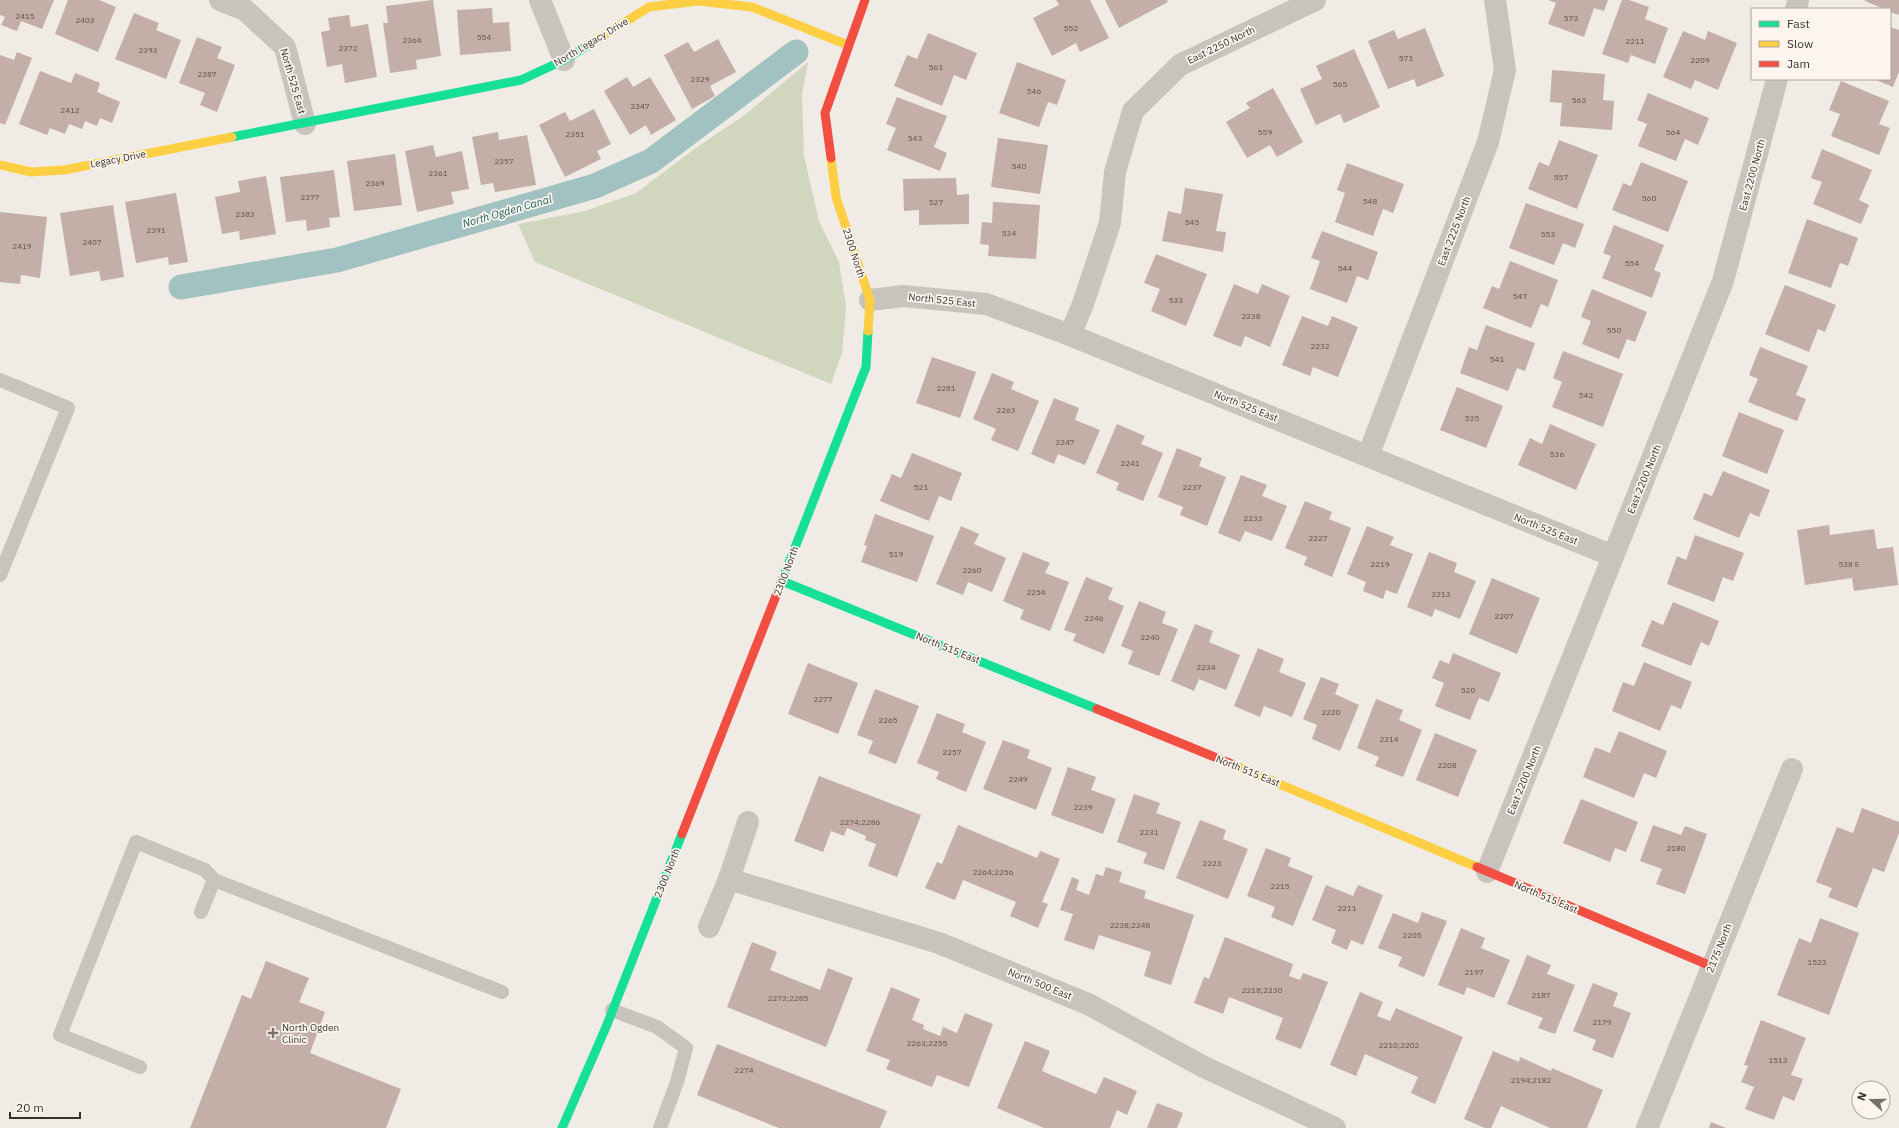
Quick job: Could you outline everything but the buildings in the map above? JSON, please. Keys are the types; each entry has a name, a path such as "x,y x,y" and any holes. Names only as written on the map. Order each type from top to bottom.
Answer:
{"street":[{"name":"North 525 East","path":"220,0 245,10 285,47 305,124"},
{"path":"540,0 564,60"},
{"name":"2300 North","path":"562,1128 612,1010 866,367 870,300 836,197 824,113 865,0"},
{"name":"East 2250 North","path":"1070,335 1083,304 1110,223 1115,172 1133,112 1180,65 1315,0"},
{"name":"East 2225 North","path":"1368,456 1488,142 1505,70 1495,0"},
{"name":"North Legacy Drive","path":"236,136 305,124 521,80 564,60 649,7 698,1 752,7 848,45"},
{"name":"East 2200 North","path":"1487,872 1723,281 1777,80"},
{"name":"Legacy Drive","path":"0,166 31,172 64,170 236,136"},
{"name":"North 525 East","path":"870,300 903,296 986,304 1070,335 1613,556"},
{"name":"North 515 East","path":"782,581 1262,776 1711,966"},
{"name":"2175 North","path":"1647,1128 1711,966 1792,769"},
{"path":"709,927 729,879 748,822"},
{"name":"North 500 East","path":"729,879 939,943 1088,1004 1204,1067 1335,1128"}],"lane":[{"path":"0,380 68,408 0,575"},
{"path":"140,1067 60,1035 136,842 205,870 214,880 502,992"},
{"path":"201,912 214,880"},
{"path":"612,1010 657,1027 686,1048 677,1082 660,1128"}],"green space":[{"path":"808,62 802,94 804,156 819,221 839,262 846,307 842,353 831,384 535,262 518,224 585,211 636,193 693,150 746,114"}],"waterway":[{"name":"North Ogden Canal","path":"181,287 337,260 595,186 651,161 796,52"}],"traffic: fast":[{"path":"232,137 521,80 564,60 590,44"},
{"path":"783,578 866,367 868,331"},
{"path":"782,581 1097,709"},
{"path":"562,1128 606,1027 682,834"}],"traffic: slow":[{"path":"590,44 649,7 698,1 752,7 848,45"},
{"path":"0,165 31,172 64,170 232,137"},
{"path":"831,158 836,197 870,300 868,331"},
{"path":"1234,765 1477,867"}],"traffic: jam":[{"path":"831,158 825,113 865,0"},
{"path":"682,834 783,578"},
{"path":"1097,709 1234,765"},
{"path":"1477,867 1711,966"}],"place":[{"name":"North Ogden Clinic","path":"273,1033"}]}
